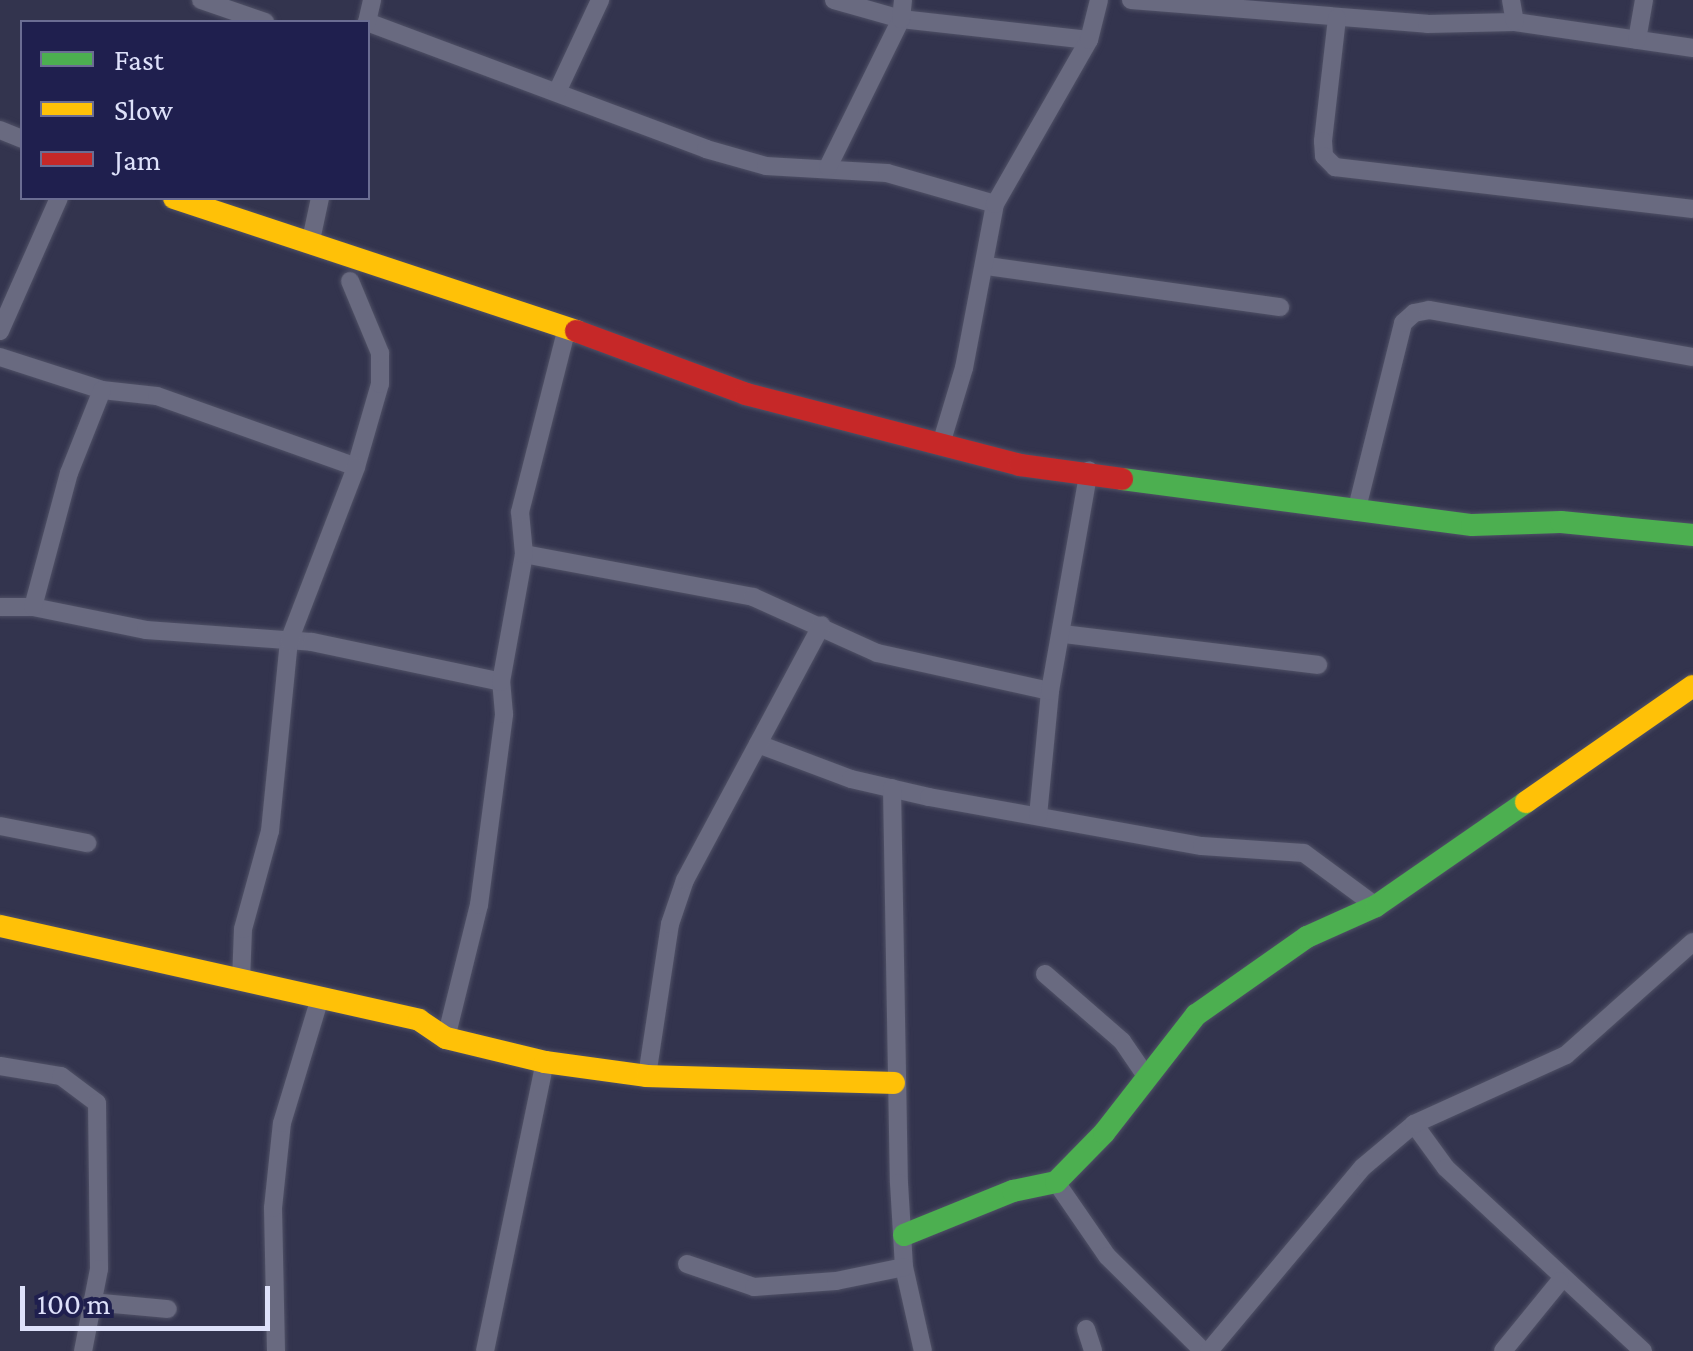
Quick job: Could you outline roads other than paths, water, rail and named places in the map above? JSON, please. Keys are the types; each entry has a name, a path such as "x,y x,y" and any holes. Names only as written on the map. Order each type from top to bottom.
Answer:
{"street":[{"path":"201,0 259,20"},
{"path":"558,92 600,0"},
{"path":"834,0 1090,40"},
{"path":"941,444 987,266 995,204 1090,40 1099,0"},
{"path":"1131,0 1337,18 1515,22 1693,48"},
{"path":"1511,0 1515,22"},
{"path":"1636,40 1644,0"},
{"path":"828,167 902,9"},
{"path":"1337,18 1323,142 1324,156 1335,167 1433,182 1512,183 1693,209"},
{"path":"370,23 766,166 887,172 995,204"},
{"path":"0,331 58,200"},
{"path":"179,200 278,236 312,240 746,394 1020,465 1089,470 1356,512 1472,525 1560,522 1693,535"},
{"path":"312,240 320,200"},
{"path":"987,266 1280,307"},
{"path":"240,980 243,930 270,831 289,641 356,467 380,384 380,353 350,281"},
{"path":"1356,512 1403,323 1414,313 1429,310 1693,357"},
{"path":"446,1038 479,905 504,714 501,682 524,554 520,512 567,328"},
{"path":"0,356 102,390 157,396 356,467"},
{"path":"33,607 69,473 102,390"},
{"path":"1038,816 1050,692 1064,634 1089,470"},
{"path":"524,554 672,576 753,597 877,654 1050,692"},
{"path":"0,607 33,607 146,630 289,641 501,682"},
{"path":"646,1076 675,910 714,820 822,626"},
{"path":"1064,634 1318,666"},
{"path":"904,1236 1013,1190 1056,1182 1196,1016 1307,938 1376,906 1693,686"},
{"path":"758,744 892,788 1202,846 1304,853 1376,906"},
{"path":"892,788 894,1083 904,1267 923,1351"},
{"path":"0,826 87,843"},
{"path":"0,926 319,1001 418,1020 446,1038 545,1062 646,1076 894,1083"},
{"path":"1056,1182 1107,1256 1206,1351 1363,1166 1414,1124 1566,1055 1693,942"},
{"path":"1044,974 1122,1041 1146,1076"},
{"path":"276,1351 272,1208 282,1123 286,1093 319,1001"},
{"path":"485,1351 545,1062"},
{"path":"0,1066 61,1076 97,1103 102,1168 92,1302 83,1351"},
{"path":"1414,1124 1446,1168 1560,1280 1643,1351"},
{"path":"687,1264 754,1287 836,1281 904,1267"},
{"path":"1503,1351 1560,1280"},
{"path":"92,1302 168,1309"},
{"path":"1086,1330 1094,1351"}]}
